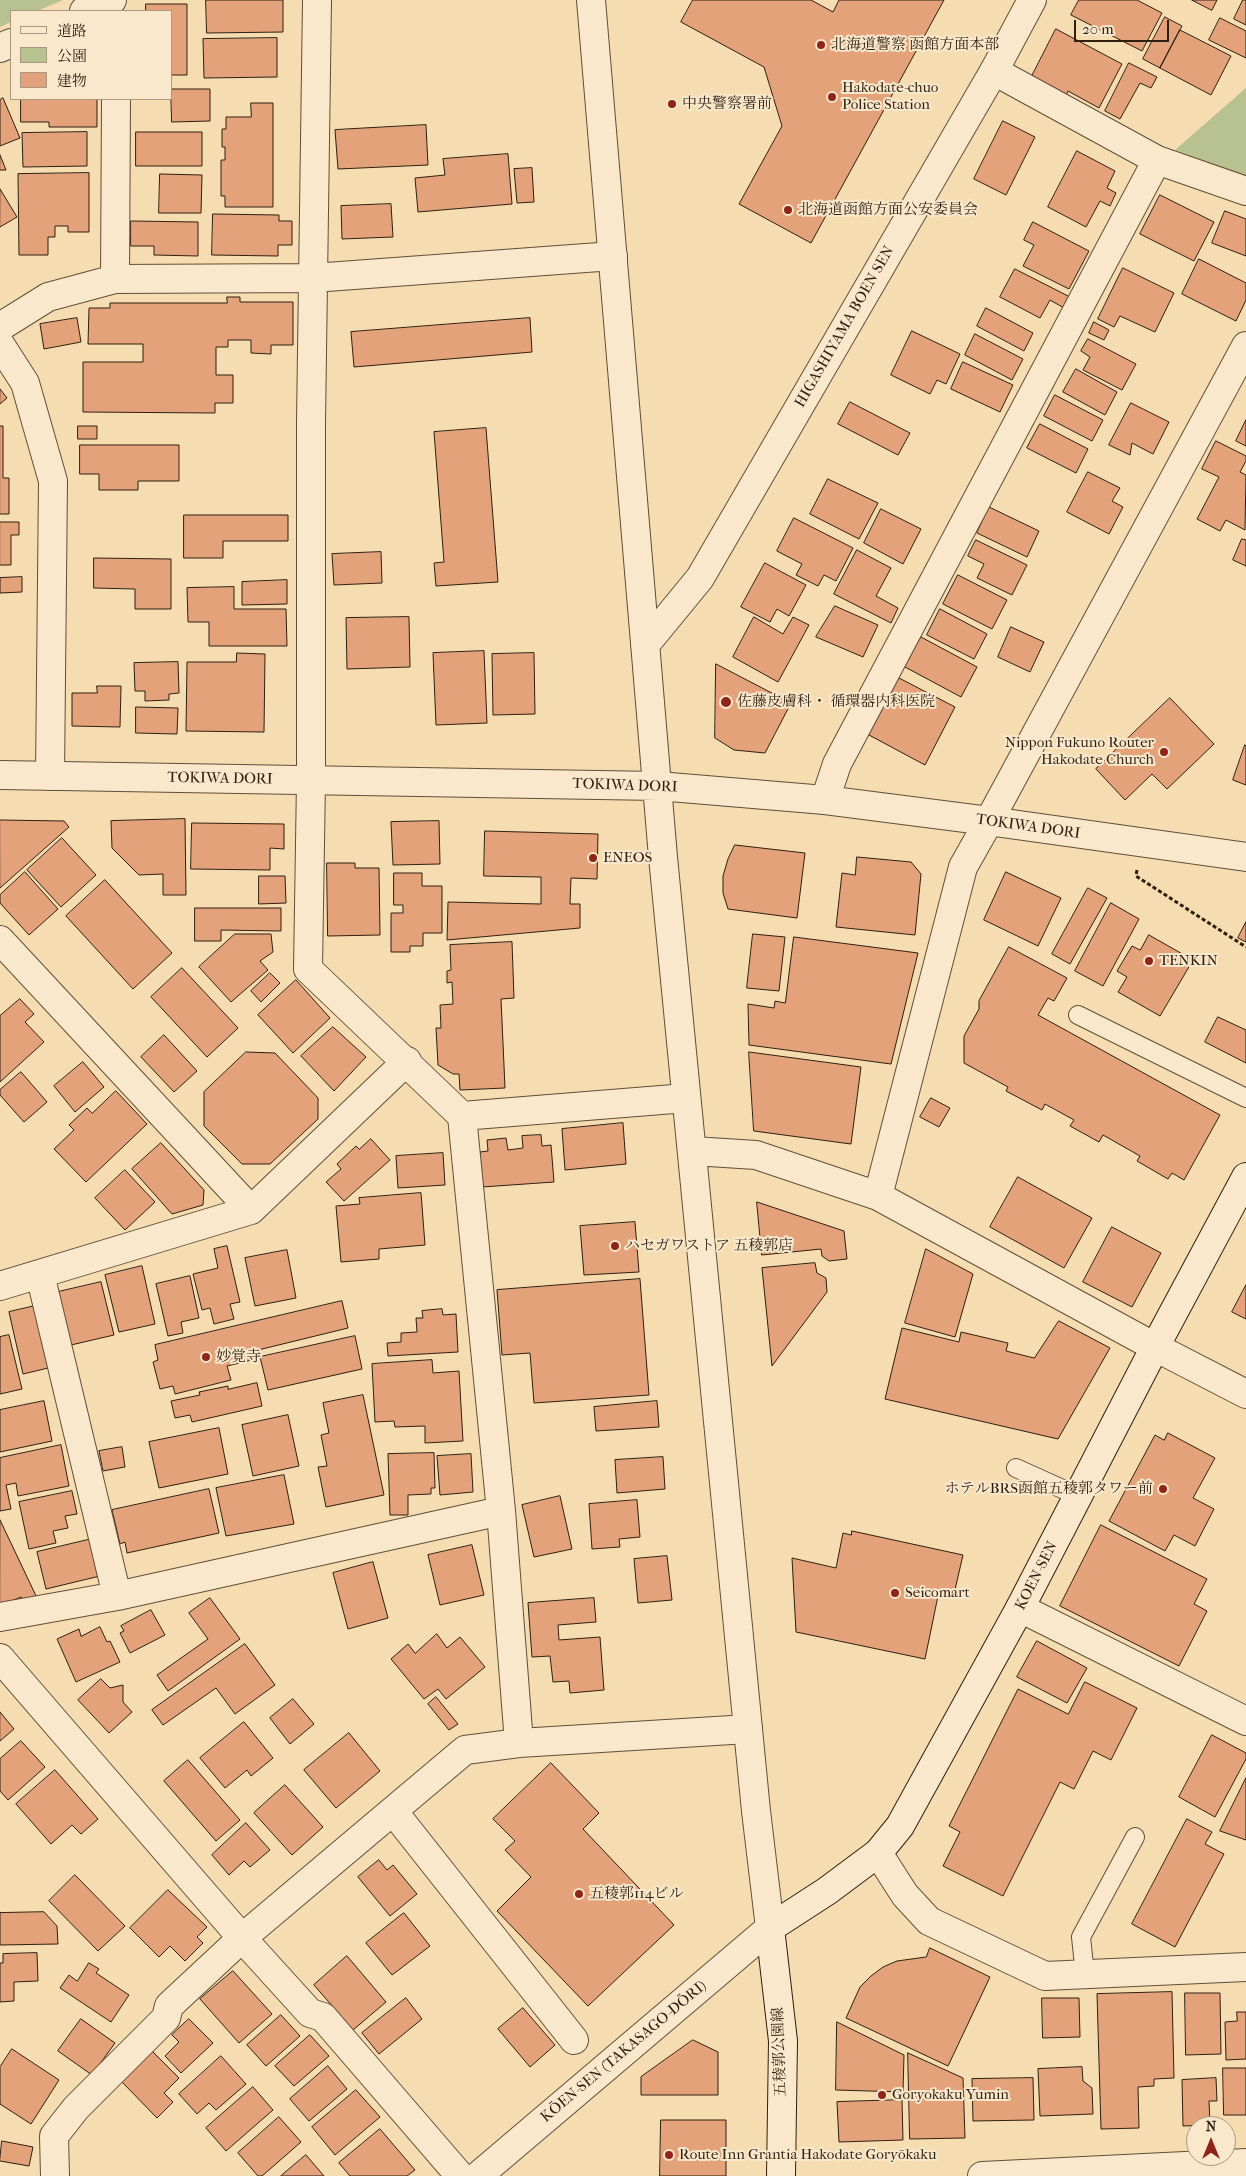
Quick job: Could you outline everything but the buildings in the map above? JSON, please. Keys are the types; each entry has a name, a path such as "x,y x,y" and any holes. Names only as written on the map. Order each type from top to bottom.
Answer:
{"street":[{"path":"87,10 113,0"},
{"path":"317,0 311,422 311,780 308,969 407,1061 462,1116 501,1511 519,1743"},
{"name":"五稜郭公園線","path":"591,0 663,857 748,1729 783,2041 781,2176"},
{"name":"HIGASHIYAMA BOEN SEN","path":"645,645 700,578 994,71 1032,0"},
{"path":"994,71 1156,160 1246,191"},
{"path":"115,279 116,100"},
{"path":"825,800 837,764 1156,160"},
{"path":"0,327 48,297 115,279 313,278 613,256"},
{"path":"0,344 25,383 53,481 50,776"},
{"path":"878,1196 963,867 1246,346"},
{"name":"TOKIWA DORI","path":"0,775 658,786 825,800 989,821 1246,858"},
{"path":"0,940 251,1210"},
{"path":"0,1286 251,1210 407,1061"},
{"path":"462,1116 686,1098"},
{"path":"693,1151 756,1155 878,1196 1155,1347 1246,1394"},
{"name":"KOEN-SEN","path":"770,1928 827,1891 878,1853 900,1826 1020,1608 1155,1347 1246,1177"},
{"path":"40,1274 117,1596"},
{"path":"0,1617 117,1596 501,1511"},
{"path":"1020,1608 1246,1721"},
{"path":"0,1658 242,1938 310,2013 323,2017 460,2176"},
{"path":"55,2176 54,2136 76,2108 166,2018 169,2006 242,1938 466,1750 519,1743 748,1729"},
{"path":"393,1811 574,2040"},
{"path":"878,1853 905,1895 929,1921 1045,1976 1246,1967"},
{"name":"KŌEN-SEN (TAKASAGO-DŌRI)","path":"478,2176 770,1928"},
{"path":"982,2176 1246,2163"}],"lane":[{"path":"1078,1015 1246,1098"},
{"path":"1016,1468 1078,1496"},
{"path":"1084,1975 1081,1937 1135,1838"}],"path":[{"path":"1142,843 1136,876 1246,947"}],"green space":[{"path":"0,0 63,0 39,10 10,10 10,22 0,27"},
{"path":"1246,88 1246,176 1175,150"}],"place":[{"name":"北海道警察 函館方面本部","path":"821,45"},
{"name":"Hakodate-chuo Police Station","path":"832,97"},
{"name":"中央警察署前","path":"672,104"},
{"name":"北海道函館方面公安委員会","path":"788,210"},
{"name":"佐藤皮膚科・ 循環器内科医院","path":"726,702"},
{"name":"Nippon Fukuno Router Hakodate Church","path":"1164,752"},
{"name":"ENEOS","path":"593,858"},
{"name":"TENKIN","path":"1149,961"},
{"name":"ハセガワストア 五稜郭店","path":"615,1246"},
{"name":"妙覚寺","path":"206,1357"},
{"name":"ホテルBRS函館五稜郭タワー前","path":"1163,1489"},
{"name":"Seicomart","path":"895,1593"},
{"name":"五稜郭114ビル","path":"579,1894"},
{"name":"Goryokaku Yumin","path":"882,2095"},
{"name":"Route Inn Grantia Hakodate Goryōkaku","path":"669,2155"}]}
